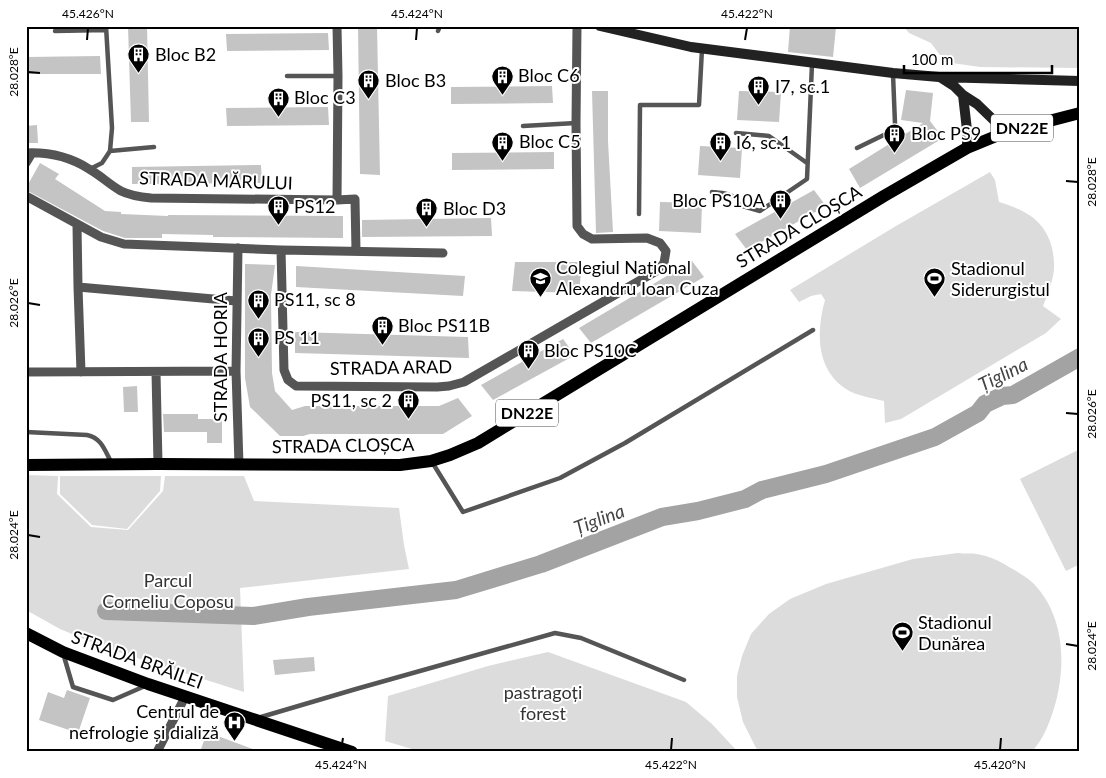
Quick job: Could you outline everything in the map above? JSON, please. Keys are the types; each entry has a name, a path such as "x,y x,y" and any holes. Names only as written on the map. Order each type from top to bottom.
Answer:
{"main road":[{"name":"STRADA CLOȘCA","path":"26,465 400,465 431,461 478,443 966,148 1006,132 1080,114"},
{"name":"STRADA BRĂILEI","path":"26,633 63,652 148,684 352,752"}],"street":[{"path":"337,26 337,200"},
{"path":"576,123 577,26"},
{"path":"600,26 702,48 893,73 939,77 1080,81"},
{"path":"939,77 977,104 1006,132"},
{"path":"963,95 967,130 966,148"},
{"name":"STRADA ARAD","path":"280,250 284,370 288,380 296,386 437,387 464,382 658,270 664,263 666,251 660,243 647,238 592,239 583,234 577,226 576,123"},
{"path":"26,163 29,153"},
{"name":"STRADA MĂRULUI","path":"29,153 60,156 77,162 120,191 136,196 151,198 355,199 356,251"},
{"path":"26,196 101,237 124,244 280,250 443,253"},
{"path":"77,225 81,372"},
{"name":"STRADA HORIA","path":"238,248 236,370 239,465"},
{"path":"78,287 236,301"},
{"path":"26,372 236,370"},
{"path":"156,372 158,464"},
{"path":"158,752 186,697"}],"lane":[{"path":"56,31 106,28 112,128 110,151 102,163 90,169"},
{"path":"639,214 640,104 699,105 702,48"},
{"path":"712,192 731,195 737,198 739,205 760,211 807,179 812,62"},
{"path":"857,148 892,131 895,124 893,73"},
{"path":"287,76 338,76"},
{"path":"523,126 576,123"},
{"path":"736,133 769,136 807,163"},
{"path":"110,151 154,147"},
{"path":"431,461 463,512 568,474 625,443 813,330"},
{"path":"26,432 87,434 93,436 100,441 112,464"},
{"path":"253,720 555,633 587,640 684,680"},
{"path":"63,652 73,687 112,700 148,684"}],"green space":[{"path":"903,26 1080,26 1080,68 980,67 945,62 931,43 909,33"},
{"name":"Stadionul Siderurgistul","path":"990,172 995,180 999,202 1033,218 1039,223 1049,238 1053,251 1054,269 1043,306 1061,319 1046,333 901,419 885,423 884,401 846,389 836,381 829,371 821,349 820,325 825,300 821,294 811,296 799,302 790,290"},
{"path":"1080,449 1080,564 1066,571 1020,479"},
{"name":"Parcul Corneliu Coposu","path":"26,475 58,476 57,494 91,527 128,530 163,491 165,476 244,476 254,501 399,508 409,569 240,588 244,692 106,648 60,629 26,610"},
{"path":"60,476 161,476 160,491 127,529 92,525 60,494"},
{"name":"Stadionul Dunărea","path":"958,553 990,557 1025,577 1034,584 1046,600 1055,618 1060,638 1061,658 1057,699 1042,738 1032,752 759,752 743,722 737,697 737,676 742,656 751,634 769,614 790,599 826,584 913,559"},
{"name":"pastragoți forest","path":"548,652 686,702 712,724 738,752 422,752 385,741 388,696 488,666"}],"building":[{"name":"Bloc B2","path":"128,26 147,26 149,122 131,122"},
{"name":"Bloc B3","path":"358,26 377,26 380,175 360,174"},
{"path":"790,26 836,27 833,57 788,52"},
{"path":"328,33 329,50 227,51 226,34"},
{"path":"100,56 101,74 26,74 26,57"},
{"name":"Bloc C6","path":"552,86 553,103 451,104 451,87"},
{"name":"Bloc PS9","path":"906,90 933,93 930,121 943,138 860,188 849,169 923,123 901,120"},
{"path":"592,91 608,91 608,141 613,232 596,233"},
{"name":"I7, sc.1","path":"739,91 781,92 779,122 737,120"},
{"name":"Bloc C3","path":"328,107 329,125 227,126 226,108"},
{"path":"37,125 38,143 26,143 26,126"},
{"name":"I6, sc.1","path":"700,146 742,148 740,178 698,175"},
{"name":"Bloc C5","path":"554,152 554,169 452,170 452,153"},
{"path":"40,163 59,174 55,179 105,211 121,212 121,214 168,216 343,216 343,238 213,237 213,235 162,234 162,238 125,238 103,231 26,190"},
{"path":"261,165 262,183 132,184 132,167"},
{"name":"Bloc PS10A","path":"814,190 826,206 747,250 735,234"},
{"path":"660,202 702,203 701,233 659,231"},
{"name":"Bloc D3","path":"491,218 492,236 362,237 362,220"},
{"path":"692,261 704,277 591,343 579,328"},
{"name":"Colegiul Național Alexandru Ioan Cuza","path":"515,262 582,262 579,293 512,291"},
{"name":"PS 11","path":"245,264 275,265 271,295 272,373 275,391 292,410 305,406 439,406 458,398 472,416 443,434 310,434 303,436 280,436 250,407 245,378"},
{"path":"296,266 465,276 463,296 296,287"},
{"name":"Bloc PS11B","path":"295,332 468,337 469,358 295,353"},
{"name":"Bloc PS10C","path":"563,339 575,355 493,400 481,385"},
{"path":"137,386 138,412 124,412 123,387"},
{"path":"163,414 198,414 198,419 222,419 222,443 207,443 207,432 164,432"},
{"path":"314,657 315,671 275,675 273,660"},
{"path":"67,690 90,698 78,733 39,720 48,692 64,698"},
{"path":"207,732 258,751 258,752 200,752"}],"waterway":[{"name":"Țiglina","path":"106,611 253,616 308,607 456,590 541,564 662,517 698,511 745,499 762,490 826,474 935,437 978,413 985,404 1002,396 1013,395 1080,357"}],"place":[{"name":"Bloc B2","path":"139,74"},
{"name":"Bloc C6","path":"502,95"},
{"name":"Bloc B3","path":"369,100"},
{"name":"I7, sc.1","path":"759,106"},
{"name":"Bloc C3","path":"278,117"},
{"name":"Bloc PS9","path":"895,153"},
{"name":"Bloc C5","path":"503,161"},
{"name":"I6, sc.1","path":"720,162"},
{"name":"Bloc PS10A","path":"781,220"},
{"name":"PS12","path":"278,226"},
{"name":"Bloc D3","path":"427,228"},
{"name":"Colegiul Național Alexandru Ioan Cuza","path":"540,297"},
{"name":"Stadionul Siderurgistul","path":"935,298"},
{"name":"PS11, sc 8","path":"258,319"},
{"name":"Bloc PS11B","path":"382,345"},
{"name":"PS 11","path":"258,357"},
{"name":"Bloc PS10C","path":"528,370"},
{"name":"PS11, sc 2","path":"408,420"},
{"name":"Stadionul Dunărea","path":"902,652"},
{"name":"Centrul de nefrologie și dializă","path":"235,741"}]}
